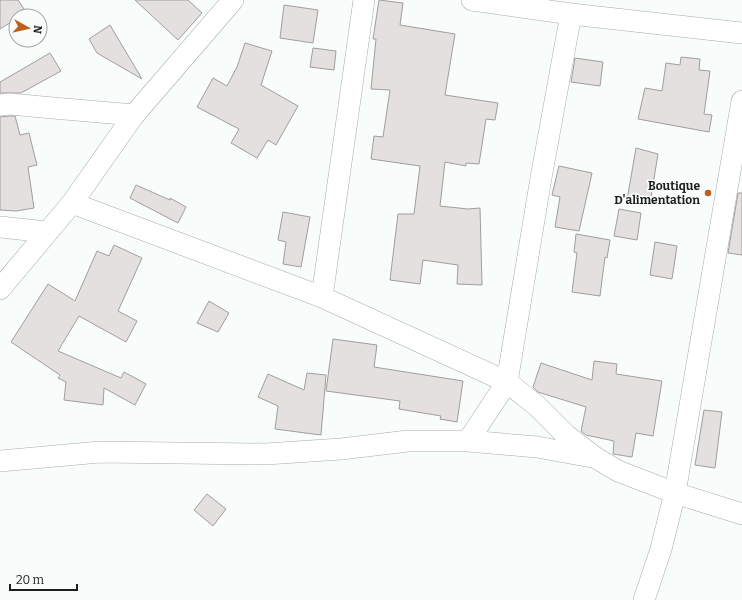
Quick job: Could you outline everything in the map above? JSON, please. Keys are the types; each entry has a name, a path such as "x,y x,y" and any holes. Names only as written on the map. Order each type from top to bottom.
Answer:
{"street":[{"path":"0,289 72,203 134,115 233,0"},
{"path":"322,297 364,0"},
{"path":"472,0 571,14 742,33"},
{"path":"468,441 507,382 541,178 571,14"},
{"path":"644,600 661,549 675,493 742,101"},
{"path":"0,105 10,104 134,115"},
{"path":"72,203 322,297 507,382 537,406 566,435 596,458 618,471 675,493 742,514"},
{"path":"0,227 47,232"},
{"path":"0,461 100,452 266,454 341,449 408,441 468,441 537,447 596,458"}],"building":[{"path":"0,0 18,0 23,8 8,8 8,24 0,29"},
{"path":"135,0 188,0 202,13 178,40"},
{"path":"379,0 403,3 400,25 455,34 445,95 498,103 495,120 486,119 479,164 466,163 466,166 445,162 440,206 468,209 480,208 482,285 457,284 458,265 423,260 420,284 390,280 398,214 414,214 420,166 371,159 374,136 383,137 390,90 371,89 376,39 373,39"},
{"path":"284,5 318,10 313,43 280,38"},
{"path":"110,25 142,79 97,53 89,39"},
{"path":"245,43 272,51 261,85 298,106 276,145 268,140 257,158 231,143 239,129 197,107 213,78 227,86 237,67"},
{"path":"313,48 336,51 334,70 310,67"},
{"path":"50,53 61,71 21,93 0,93 0,82"},
{"path":"681,57 700,59 699,70 710,71 704,114 712,115 709,132 638,119 645,88 662,91 666,63 680,65"},
{"path":"575,58 603,62 600,86 571,82"},
{"path":"15,116 20,135 29,133 37,165 28,167 34,208 16,211 0,210 0,117"},
{"path":"636,148 658,154 650,203 627,200"},
{"path":"559,166 592,173 579,231 555,227 560,197 552,195"},
{"path":"136,185 170,200 170,198 186,207 178,223 130,198"},
{"path":"738,193 742,193 742,255 728,253"},
{"path":"619,209 641,213 637,240 614,236"},
{"path":"283,212 310,217 301,267 283,264 286,242 278,240"},
{"path":"576,234 610,240 607,258 605,257 600,296 572,292 577,253 574,252"},
{"path":"655,242 677,246 672,279 650,275"},
{"path":"114,245 142,258 118,311 137,321 126,342 79,316 58,351 121,378 124,372 146,384 135,405 104,388 103,405 64,400 66,382 58,378 60,375 11,342 48,284 75,301 97,251 109,256"},
{"path":"209,301 229,313 218,332 197,323"},
{"path":"333,339 377,345 374,367 463,381 457,422 440,419 441,416 399,409 400,401 326,391"},
{"path":"594,361 617,364 616,374 662,381 653,436 636,433 632,457 613,454 614,441 586,435 581,431 586,407 538,392 533,387 541,363 592,380"},
{"path":"307,373 326,375 321,435 275,429 278,406 258,397 268,374 304,390"},
{"path":"704,410 722,412 715,468 695,465"},
{"path":"207,494 226,509 213,526 194,510"}],"place":[{"name":"Boutique D'alimentation","path":"708,193"}]}
